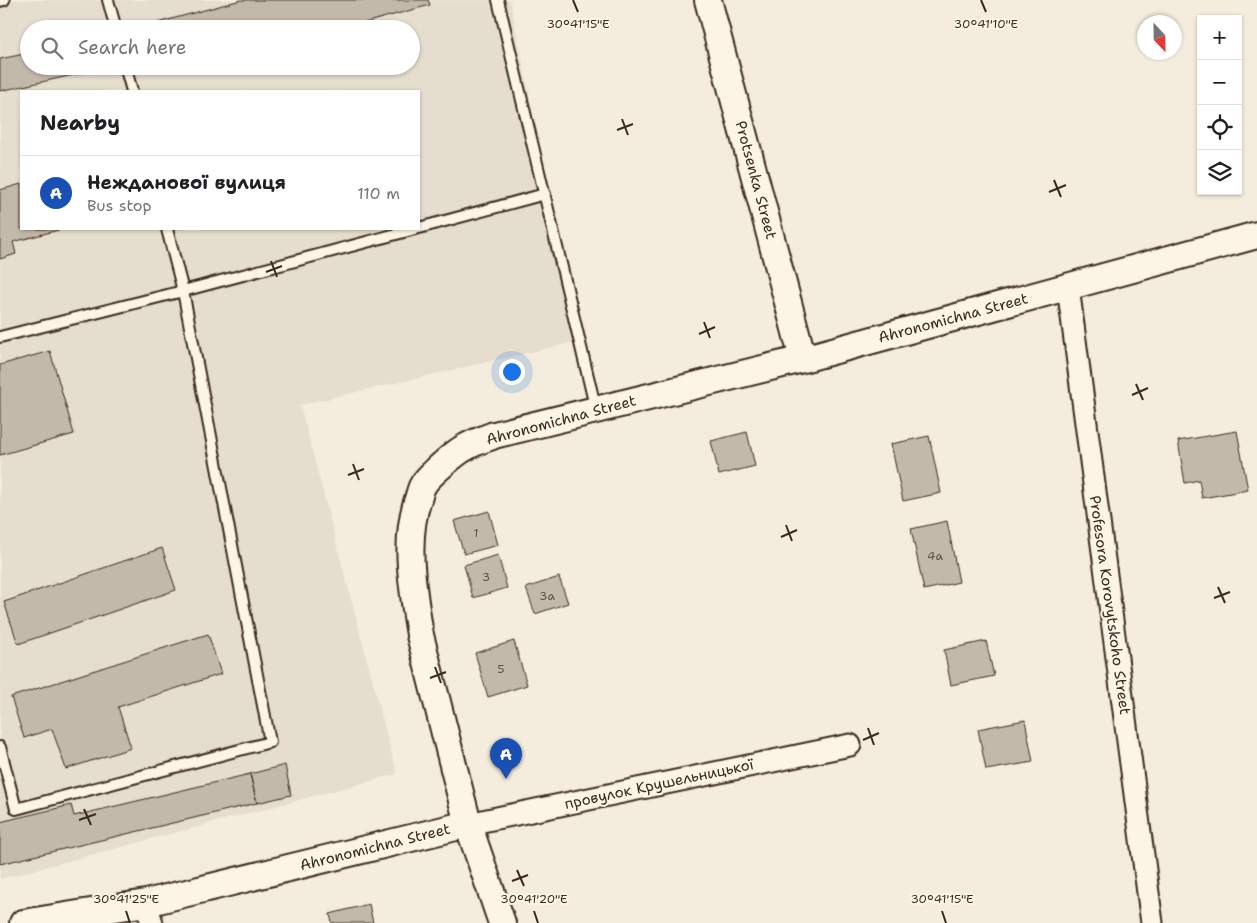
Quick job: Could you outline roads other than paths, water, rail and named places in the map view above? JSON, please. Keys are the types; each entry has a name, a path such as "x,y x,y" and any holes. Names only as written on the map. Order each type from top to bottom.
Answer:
{"street":[{"name":"Protsenka Street","path":"708,0 803,359"},
{"name":"Ahronomichna Street","path":"23,923 149,913 468,824 420,636 416,612 410,538 415,506 423,484 466,447 494,435 803,359 1257,235"},
{"name":"Profesora Korovytskoho Street","path":"1068,287 1152,923"},
{"name":"провулок Крушельницької","path":"468,824 850,745"},
{"path":"468,824 502,923"}],"lane":[{"path":"0,1 4,0"},
{"path":"108,0 114,20"},
{"path":"498,0 596,410"},
{"path":"128,75 132,90"},
{"path":"420,227 545,194"},
{"path":"0,747 16,809 270,742 183,291 167,230"},
{"path":"0,336 183,291 410,230"}],"place":[{"name":"Нежданової вулиця","path":"506,779"}]}
